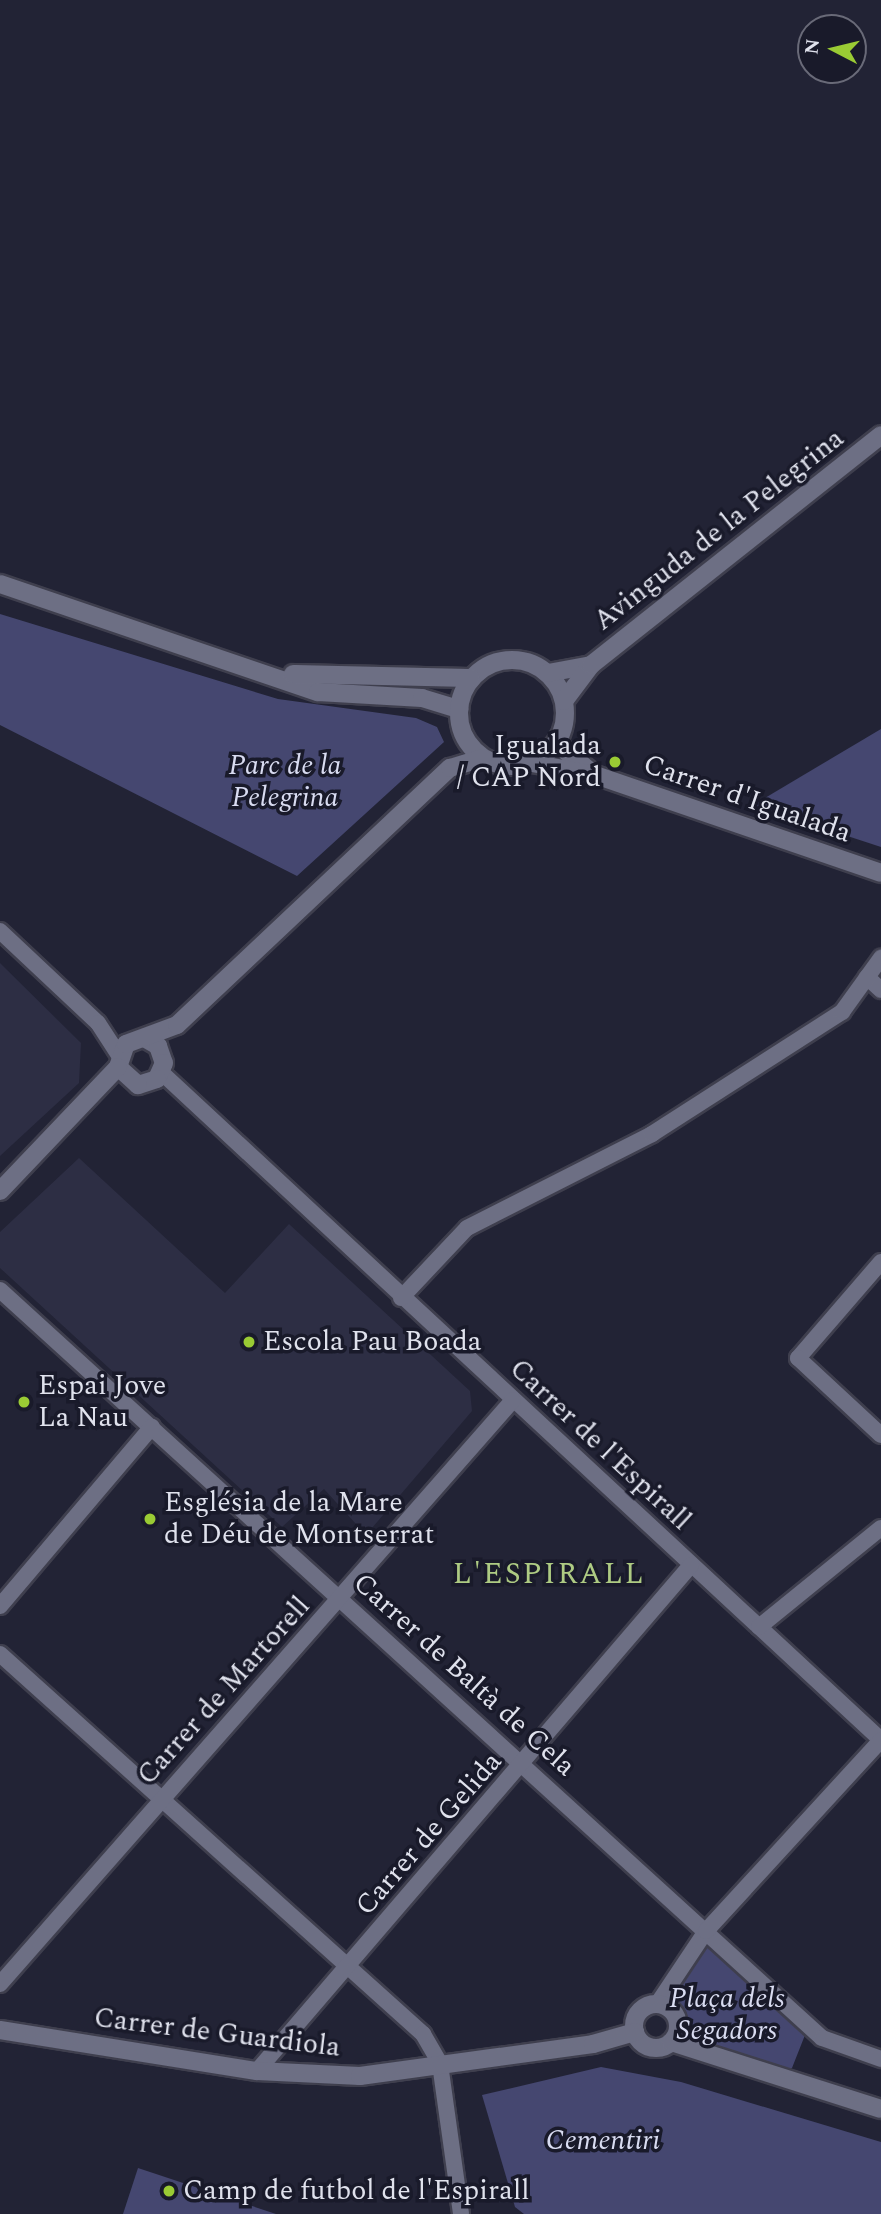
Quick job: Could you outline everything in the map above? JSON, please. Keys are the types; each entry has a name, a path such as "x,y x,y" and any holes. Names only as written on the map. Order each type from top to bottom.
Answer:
{"street":[{"name":"Avinguda de la Pelegrina","path":"556,743 564,701 590,665 881,435"},
{"path":"0,584 267,671 318,692 422,698 459,709"},
{"path":"556,743 531,763 498,765 483,758 463,733 459,709 471,678 484,667 517,659 548,673 564,701"},
{"name":"Avinguda de la Pelegrina","path":"548,673 590,665"},
{"path":"267,671 471,678"},
{"path":"85,1104 132,1083 145,1085 162,1073 162,1053 177,1025 450,768 463,733"},
{"name":"Carrer d'Igualada","path":"556,743 595,775"},
{"path":"450,768 483,758"},
{"name":"Carrer d'Igualada","path":"531,763 595,775 881,873"},
{"path":"0,931 98,1023 132,1083"},
{"path":"401,1298 467,1228 652,1134 842,1012 881,958"},
{"path":"867,978 881,990"},
{"path":"98,1023 162,1053"},
{"path":"3,1183 85,1104 139,1040 177,1025"},
{"name":"Carrer de l'Espirall","path":"162,1073 401,1298 881,1740"},
{"path":"881,1262 798,1358 881,1435"},
{"name":"Carrer de Baltà de Cela","path":"0,1290 823,2039 881,2059"},
{"name":"Carrer de Martorell","path":"0,1984 513,1401"},
{"path":"0,1606 152,1427"},
{"path":"759,1627 881,1528"},
{"name":"Carrer de Gelida","path":"257,2071 525,1765 691,1564"},
{"path":"0,1654 165,1796 351,1964 423,2034 440,2064 461,2214"},
{"path":"881,1740 706,1931 658,2003 639,2012 635,2032 653,2048 671,2042 881,2109"},
{"path":"658,2003 678,2022 671,2042"},
{"name":"Carrer de Guardiola","path":"0,2030 257,2071 360,2076 593,2044 635,2032"}],"shaded area":[{"path":"0,963 81,1043 79,1083 0,1156"},
{"name":"Escola Pau Boada","path":"79,1158 225,1293 289,1224 470,1391 472,1411 366,1535 324,1489 282,1527 0,1268 0,1232"}],"green space":[{"name":"Parc de la Pelegrina","path":"0,614 278,699 416,718 437,727 444,742 297,876 0,725"},
{"path":"881,729 881,847 753,805"},
{"name":"Plaça dels Segadors","path":"705,1942 805,2035 792,2068 781,2074 705,2048 687,2029 686,2012 669,1991"},
{"name":"Cementiri","path":"601,2067 681,2082 881,2142 881,2214 524,2214 515,2207 482,2095"},
{"name":"Camp de futbol de l'Espirall","path":"138,2168 276,2214 123,2214"}],"place":[{"name":"Igualada / CAP Nord","path":"615,762"},
{"name":"Escola Pau Boada","path":"249,1342"},
{"name":"Espai Jove La Nau","path":"24,1402"},
{"name":"Església de la Mare de Déu de Montserrat","path":"150,1519"},
{"name":"Camp de futbol de l'Espirall","path":"169,2191"}],"district":[{"name":"L'ESPIRALL","path":"549,1574"}]}
